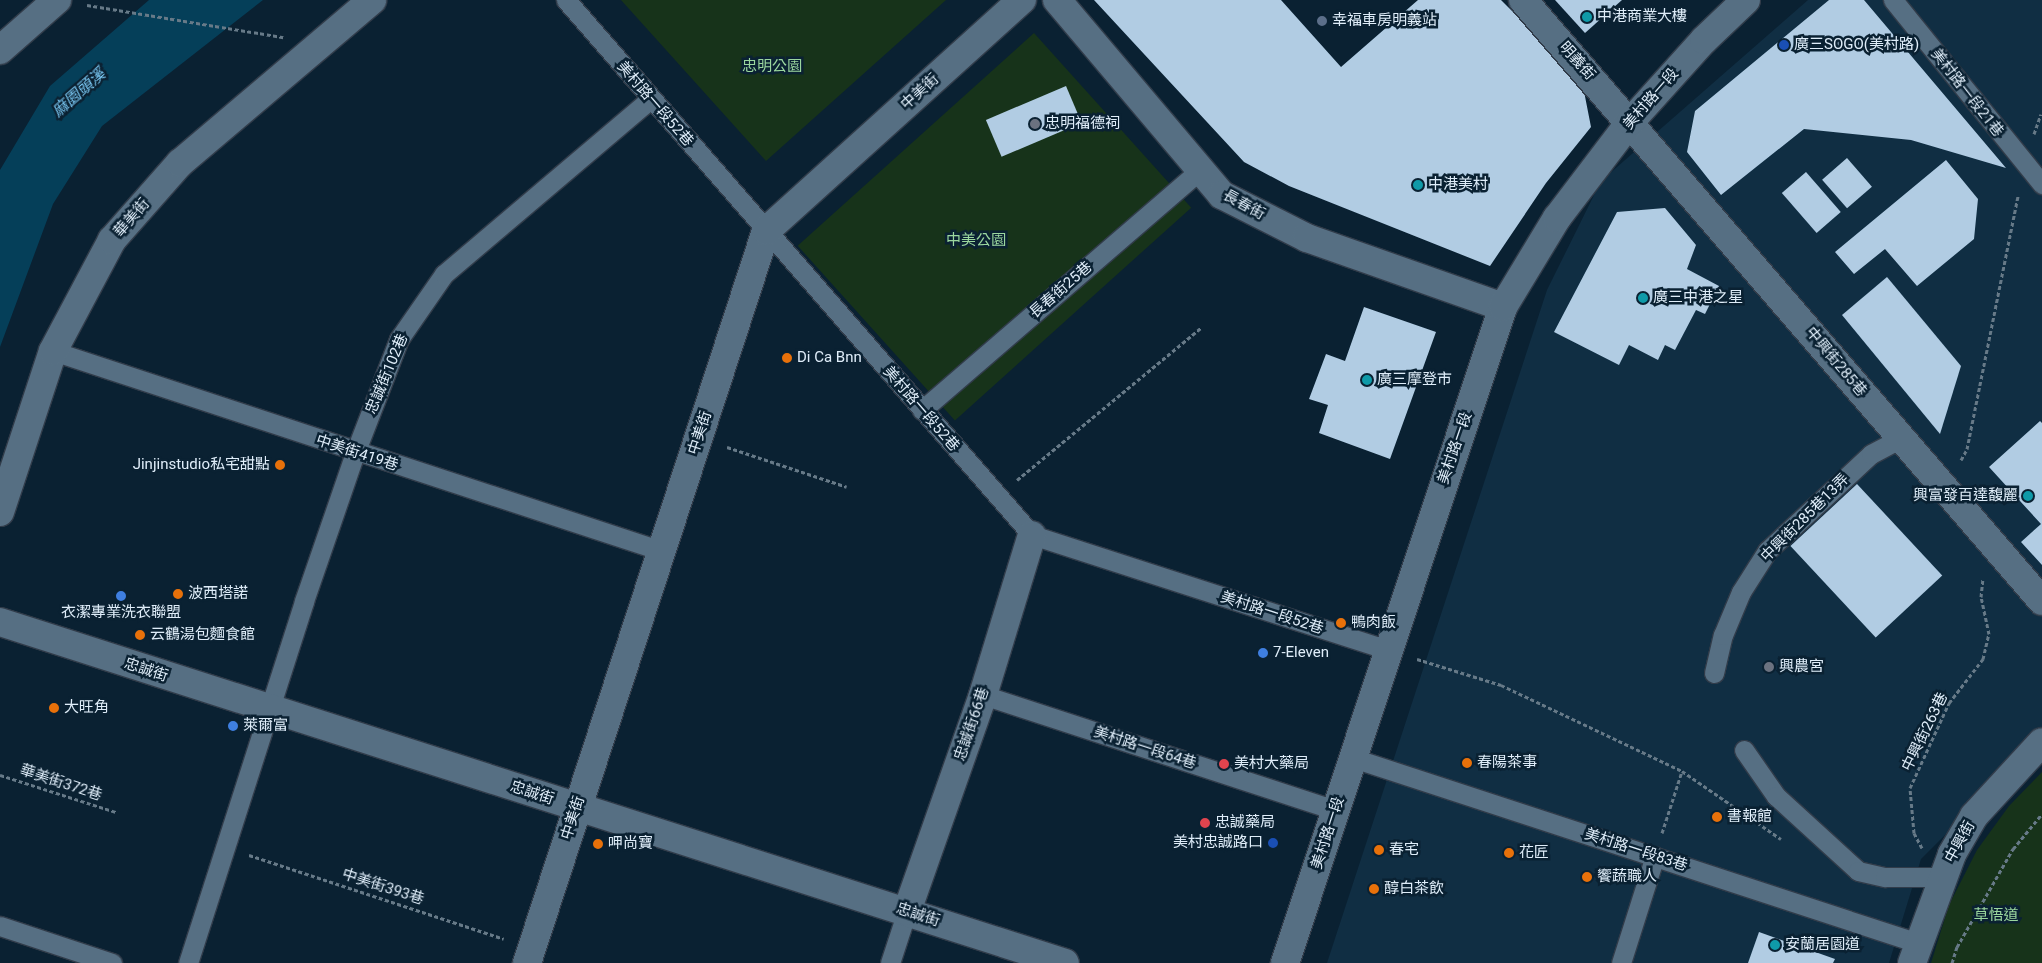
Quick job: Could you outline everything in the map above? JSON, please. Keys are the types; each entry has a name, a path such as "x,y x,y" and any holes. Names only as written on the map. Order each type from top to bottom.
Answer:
{"street":[{"name":"華美街","path":"0,512 53,351 112,240 180,163 372,0"},
{"name":"中美街","path":"530,956 576,808 766,231 1022,0"},
{"name":"長春街","path":"1057,0 1222,195 1307,238 1503,307"},
{"name":"明義街","path":"1523,0 1631,121"},
{"name":"美村路一段","path":"1285,963 1387,650 1503,307 1557,218 1631,121 1704,40 1746,0"},
{"path":"0,50 52,4"},
{"name":"中興街285巷","path":"1631,121 2042,601"},
{"name":"忠誠街66巷","path":"907,912 983,695 1032,535"},
{"name":"忠誠街","path":"0,622 1065,963"},
{"name":"中興街","path":"1915,953 1942,878 1974,816 2042,742"}],"lane":[{"name":"美村路一段52巷","path":"566,0 650,99 1032,535 1387,650"},
{"name":"美村路一段21巷","path":"1893,0 2042,184"},
{"name":"忠誠街102巷","path":"188,963 227,847 269,709 355,453 399,339 444,274 650,99"},
{"name":"長春街25巷","path":"922,410 1200,170"},
{"name":"中美街419巷","path":"53,351 355,453 662,551"},
{"name":"中興街285巷13弄","path":"1714,673 1723,635 1741,592 1767,551 1871,454 1901,438"},
{"name":"美村路一段64巷","path":"983,695 1335,810"},
{"path":"1744,750 1776,796 1858,871 1885,877 1942,878"},
{"name":"美村路一段83巷","path":"1352,758 1655,856 1915,953"},
{"path":"1621,963 1655,856"},
{"path":"890,963 907,912"},
{"path":"0,926 112,963"}],"path":[{"path":"52,4 323,43"},
{"path":"1946,490 1966,449 2024,164 2041,114"},
{"path":"997,497 1202,327"},
{"path":"699,438 847,487"},
{"name":"中興街263巷","path":"1942,878 1914,834 1910,788 1949,702 1983,659 1989,634 1981,596 1988,539"},
{"path":"1387,650 1500,685 1682,771 1784,841"},
{"path":"1655,856 1682,771"},
{"name":"華美街372巷","path":"0,775 116,812"},
{"path":"1952,963 1957,947 2013,849 2042,814"},
{"name":"中美街393巷","path":"227,847 530,956"}],"shaded area":[{"path":"1808,0 2042,0 2042,738 1921,859 1889,963 1327,963 1547,290 1601,181"}],"green space":[{"name":"忠明公園","path":"621,0 946,0 766,161"},
{"name":"中美公園","path":"1034,33 1191,208 955,420 798,246"},
{"name":"草悟道","path":"2042,772 2042,963 1931,963 1949,905 1977,850 2009,806"}],"water":[{"name":"麻園頭溪","path":"149,0 263,0 102,126 53,204 0,347 0,170 50,86"}],"building":[{"path":"1094,0 1281,0 1341,67 1418,0 1501,0 1582,81 1591,127 1546,183 1490,266 1289,186 1244,162"},
{"name":"中港商業大樓","path":"1555,0 1622,0 1585,33"},
{"path":"1829,0 1864,0 2006,168 1911,140 1804,129 1721,195 1687,152 1695,111"},
{"name":"忠明福德祠","path":"1066,86 1082,123 1002,157 986,120"},
{"path":"1847,158 1872,187 1847,208 1822,180"},
{"path":"1946,160 1978,199 1974,239 1917,286 1885,249 1854,274 1835,252"},
{"path":"1806,172 1841,212 1817,233 1782,193"},
{"name":"廣三中港之星","path":"1665,208 1696,245 1687,269 1719,286 1705,314 1696,310 1675,350 1665,345 1658,360 1629,345 1619,365 1554,332 1617,212"},
{"path":"1887,277 1961,366 1940,434 1842,315"},
{"name":"廣三摩登市","path":"1364,307 1436,332 1390,459 1319,433 1328,405 1309,399 1326,354 1345,361"},
{"name":"興富發百達馥麗","path":"2040,421 2042,423 2042,565 2021,542 2041,524 1989,467"},
{"path":"1857,484 1942,575 1876,637 1790,546"},
{"name":"安蘭居園道","path":"1759,932 1835,959 1833,963 1748,963"}],"place":[{"name":"中港商業大樓","path":"1587,17"},
{"name":"幸福車房明義站","path":"1322,21"},
{"name":"廣三SOGO(美村路)","path":"1784,45"},
{"name":"忠明福德祠","path":"1035,124"},
{"name":"中港美村","path":"1418,185"},
{"name":"廣三中港之星","path":"1643,298"},
{"name":"Di Ca Bnn","path":"787,358"},
{"name":"廣三摩登市","path":"1367,380"},
{"name":"Jinjinstudio私宅甜點","path":"280,465"},
{"name":"興富發百達馥麗","path":"2028,496"},
{"name":"波西塔諾","path":"178,594"},
{"name":"衣潔專業洗衣聯盟","path":"121,596"},
{"name":"鴨肉飯","path":"1341,623"},
{"name":"云鶴湯包麵食館","path":"140,635"},
{"name":"7-Eleven","path":"1263,653"},
{"name":"興農宮","path":"1769,667"},
{"name":"大旺角","path":"54,708"},
{"name":"萊爾富","path":"233,726"},
{"name":"春陽茶事","path":"1467,763"},
{"name":"美村大藥局","path":"1224,764"},
{"name":"書報館","path":"1717,817"},
{"name":"忠誠藥局","path":"1205,823"},
{"name":"美村忠誠路口","path":"1273,843"},
{"name":"呷尚寶","path":"598,844"},
{"name":"春宅","path":"1379,850"},
{"name":"花匠","path":"1509,853"},
{"name":"饗蔬職人","path":"1587,877"},
{"name":"醇白茶飲","path":"1374,889"},
{"name":"安蘭居園道","path":"1775,945"}]}
